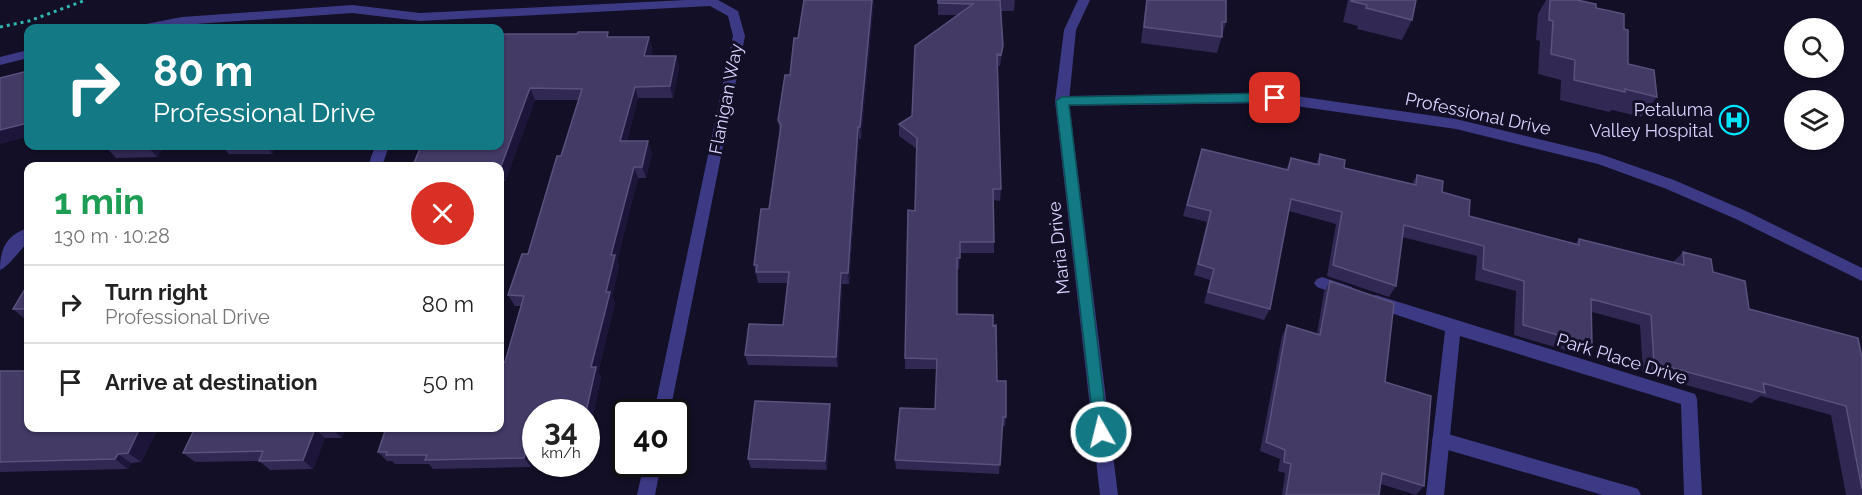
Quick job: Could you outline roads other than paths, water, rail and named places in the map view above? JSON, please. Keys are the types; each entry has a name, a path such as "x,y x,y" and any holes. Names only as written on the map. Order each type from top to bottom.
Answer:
{"street":[{"name":"Maria Drive","path":"1084,0 1070,30 1062,101 1109,495"},
{"name":"Flanigan Way","path":"167,24 352,9 418,23 512,11 712,2 734,14 738,36 665,399"},
{"path":"0,61 24,55"},
{"name":"Professional Drive","path":"1062,101 1275,98 1456,124 1600,159 1669,184 1741,215 1862,275"},
{"path":"0,264 10,249 24,237"},
{"name":"Park Place Drive","path":"1322,283 1453,327 1689,399 1693,495"},
{"path":"1435,495 1453,327"},
{"path":"1441,440 1632,495"},
{"path":"646,495 649,477"}],"place":[{"name":"Petaluma Valley Hospital","path":"1734,120"}]}
